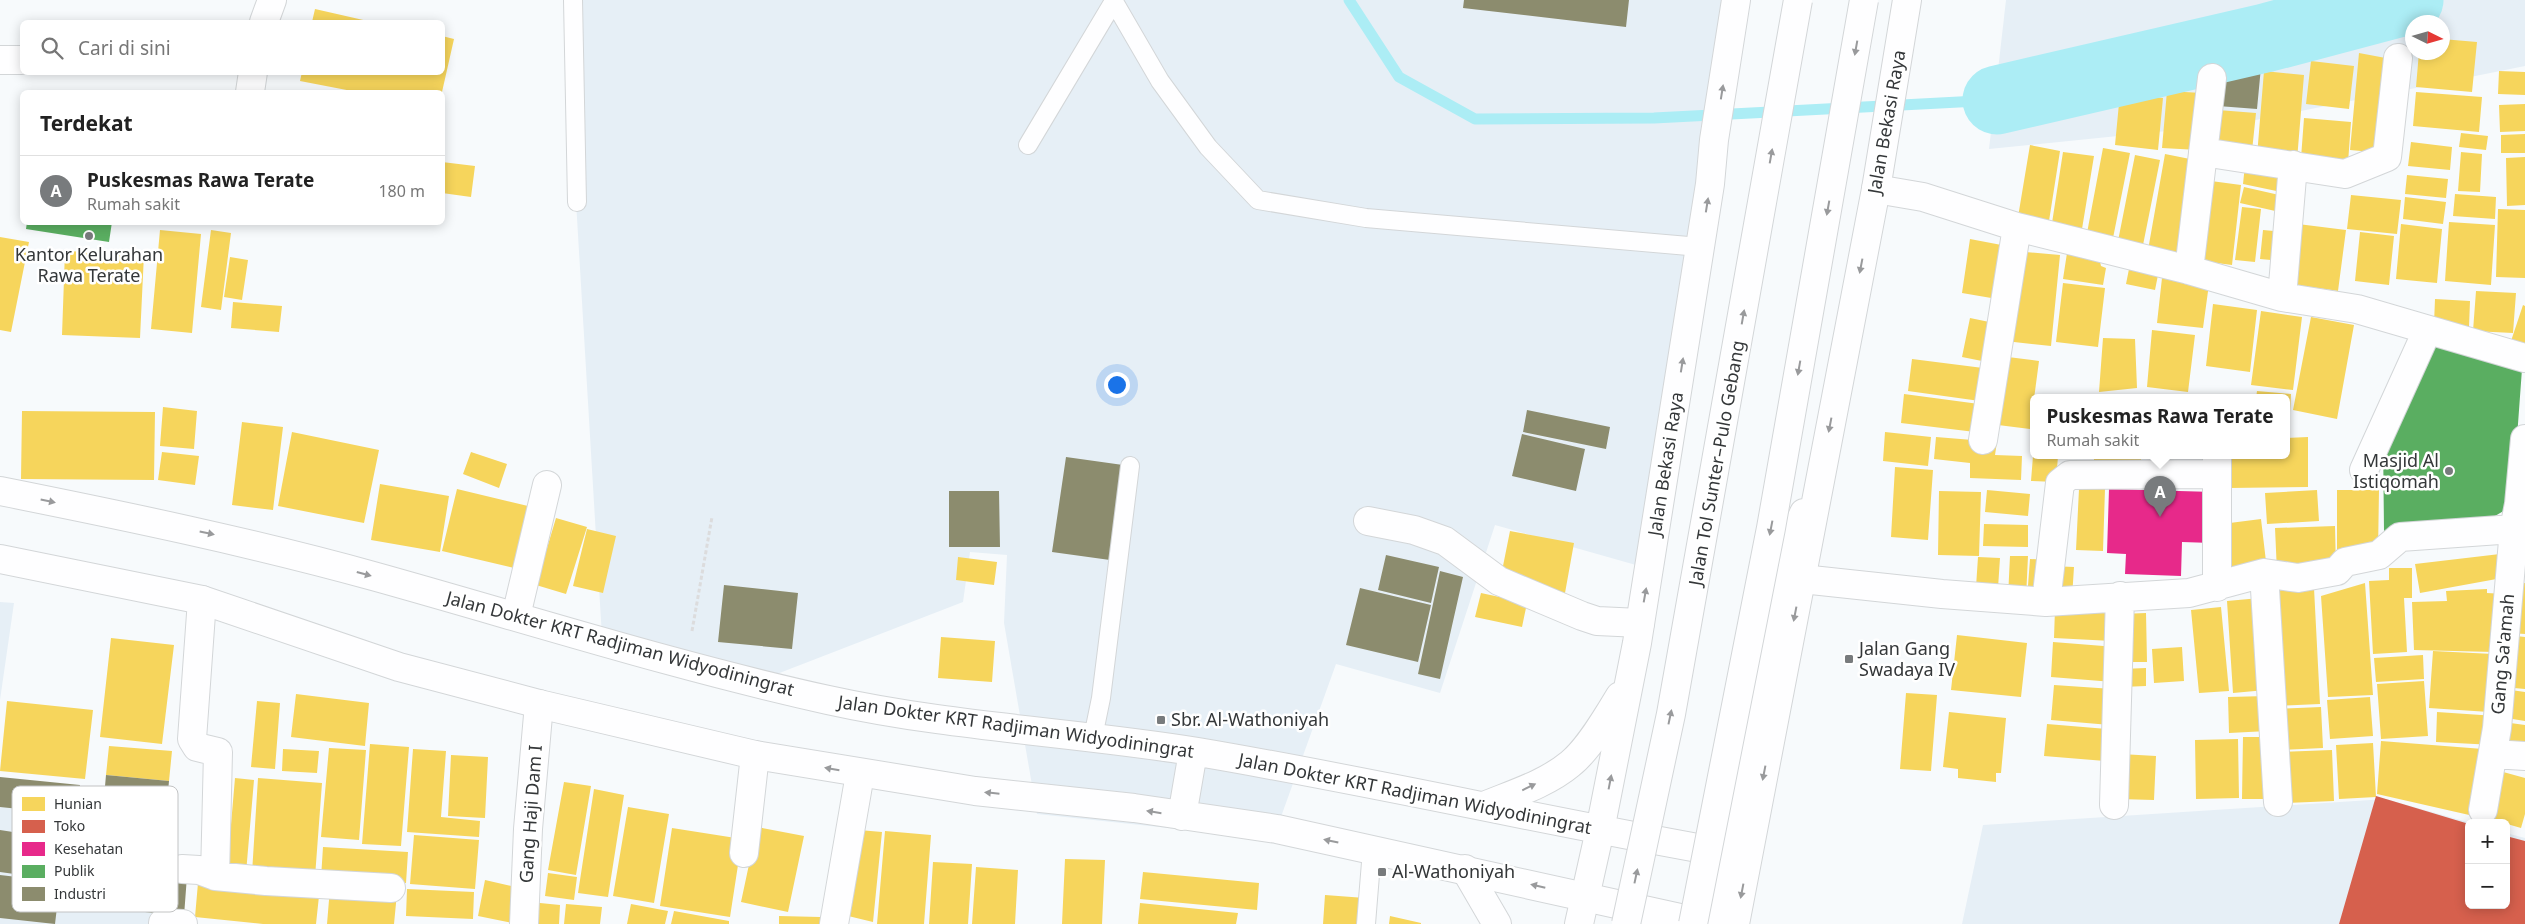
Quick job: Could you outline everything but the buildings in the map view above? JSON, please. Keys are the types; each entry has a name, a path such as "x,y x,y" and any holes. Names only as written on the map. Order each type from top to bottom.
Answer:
{"main road":[{"path":"265,20 272,0"},
{"name":"Jalan Tol Sunter–Pulo Gebang","path":"1626,924 1671,714 1798,0"},
{"path":"1693,924 1771,528 1864,0"},
{"name":"Jalan Bekasi Raya","path":"1708,924 1736,855 1802,579 1908,0"},
{"name":"Jalan Bekasi Raya","path":"1579,924 1600,830 1638,633 1710,184 1714,140 1735,3"},
{"path":"2203,152 2345,174 2387,158 2398,58"},
{"path":"0,60 20,60"},
{"path":"250,90 253,75"},
{"path":"2189,270 2212,78"},
{"path":"2282,297 2293,165"},
{"path":"1877,177 1923,197 2017,227 2189,270 2282,297 2356,309 2427,332 2525,358"},
{"path":"1983,440 2017,227"},
{"path":"2364,470 2427,332"},
{"name":"Gang Sa'amah","path":"2483,810 2493,754 2520,513 2525,439"},
{"path":"2046,602 2060,483 2070,475 2216,465 2217,587"},
{"name":"Jalan Bekasi Raya","path":"1735,924 1736,855 1783,557 1820,480"},
{"path":"516,616 548,485"},
{"name":"Jalan Dokter KRT Radjiman Widyodiningrat","path":"0,491 213,534 369,575 687,666 874,710 1093,737 1193,752 1736,855"},
{"path":"1802,579 1942,594 2046,602 2190,593 2264,573 2298,578 2338,571 2345,562 2379,555 2400,537 2520,513"},
{"path":"1368,521 1414,530 1445,541 1499,581 1578,614 1638,633 1624,689 1604,722 1571,764 1530,787 1484,806"},
{"path":"0,560 202,600 399,667 538,704 755,755 860,774 975,791 1277,829 1708,924"},
{"path":"2264,573 2278,802"},
{"path":"2114,805 2120,596"},
{"path":"202,600 192,739 196,748 218,752 215,876"},
{"name":"Gang Haji Dam I","path":"524,924 528,830 538,704"},
{"path":"1182,816 1193,752"},
{"path":"2493,754 2525,756"},
{"path":"744,854 755,755"},
{"path":"834,924 860,774"},
{"path":"1465,869 1497,924"},
{"path":"182,870 199,870 215,876 266,881 391,888"}],"lane":[{"path":"573,0 577,202"},
{"path":"1028,145 1113,0 1160,81 1208,147 1258,200 1366,218 1700,247"},
{"path":"1093,737 1101,698 1130,466"},
{"path":"1366,924 1372,850"}],"path":[{"path":"687,666 712,517"}],"shaded area":[{"path":"564,0 1736,0 1650,569 1495,525 1440,693 1336,664 1273,839 1037,814 1004,623 1007,555 970,552 963,602 759,681 602,637"},
{"path":"2006,0 2525,0 2525,66 2236,124 1989,149"},
{"path":"0,602 14,603 0,700"},
{"path":"0,788 12,790 12,912 155,912 161,924 0,924"},
{"path":"2386,799 2465,821 2465,909 2510,909 2510,834 2525,838 2525,924 1962,924 1983,825"}],"waterway":[{"path":"1349,0 1399,77 1475,119 1654,118 1997,100"},
{"path":"1997,100 2265,38 2409,0"}],"place":[{"name":"Kantor Kelurahan Rawa Terate","path":"89,236"},
{"name":"Masjid Al Istiqomah","path":"2449,471"},
{"name":"Puskesmas Rawa Terate","path":"2160,517"},
{"name":"Jalan Gang Swadaya IV","path":"1849,659"},
{"name":"Sbr. Al-Wathoniyah","path":"1161,720"},
{"name":"Al-Wathoniyah","path":"1382,872"}]}
